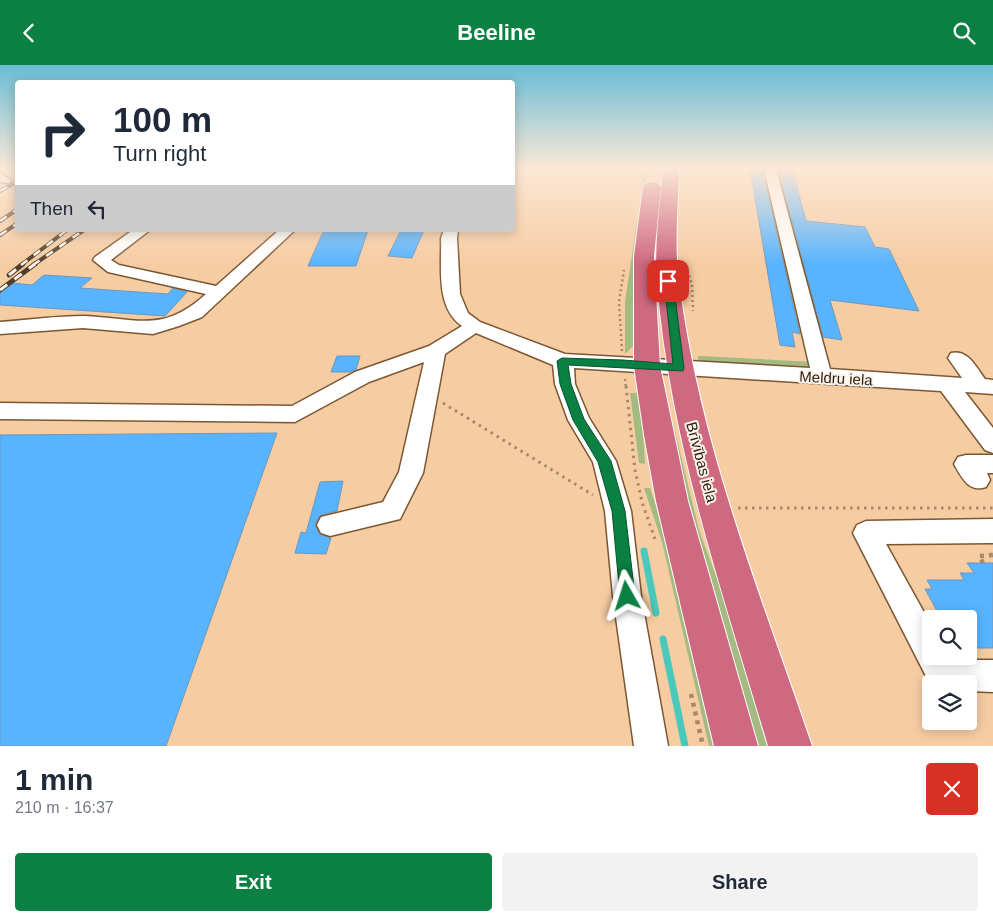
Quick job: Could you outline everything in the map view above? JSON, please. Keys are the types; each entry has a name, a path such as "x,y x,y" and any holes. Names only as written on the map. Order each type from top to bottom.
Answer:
{"highway":[{"path":"650,201 644,256 647,365 658,435 672,501 736,746"},
{"name":"Brīvības iela","path":"669,201 667,229 668,273 679,368 711,498 790,746"}],"street":[{"path":"778,201 814,351 824,377"},
{"path":"140,232 101,260 114,269 219,292"},
{"path":"0,328 83,322 153,328 196,313 286,232"},
{"path":"0,411 295,414 362,377 436,351 474,326 460,316 451,294 448,238 450,232"},
{"name":"Meldru iela","path":"474,326 562,361 986,386"},
{"path":"330,525 391,511 411,473 436,351"},
{"path":"958,358 986,386"},
{"path":"562,361 565,384 579,420 604,461 618,511 627,596 651,746"},
{"path":"947,384 993,444"},
{"path":"922,637 866,533 993,531"},
{"path":"937,665 942,675 993,676"}],"path":[{"path":"428,394 618,511"},
{"path":"735,508 993,508"},
{"path":"983,563 979,556 993,555"}],"green space":[{"path":"640,201 644,201 634,285 635,344 625,354 625,302"},
{"path":"698,356 813,362 811,369 707,363 698,360"},
{"path":"630,393 638,393 642,415 645,464 639,463"},
{"path":"659,394 666,395 699,530 733,622 773,746 749,746"},
{"path":"644,488 650,488 663,527 720,746 709,746 662,542"}],"building":[{"path":"755,201 769,201 800,334 792,332 795,347 780,345"},
{"path":"787,201 801,201 806,221 865,227 875,247 889,249 919,311 830,300 842,340 823,337"},
{"path":"323,232 367,232 356,266 308,266"},
{"path":"400,232 423,232 412,258 388,256"},
{"path":"44,275 92,278 80,288 168,294 173,288 187,292 165,316 0,305 0,293 12,283 32,285"},
{"path":"337,356 360,356 356,370 350,372 331,372"},
{"path":"277,433 166,746 0,746 0,435"},
{"path":"343,481 337,511 321,515 315,524 319,534 331,538 326,554 295,553 301,532 306,533 320,482"},
{"path":"967,563 993,563 993,648 977,648 977,610 936,610 925,589 932,589 927,580 964,580 960,573 974,573"}],"waterway":[{"path":"644,551 656,613"},
{"path":"663,639 685,746"}],"railway":[{"path":"0,221 15,211"},
{"path":"0,235 15,225"},
{"path":"21,265 64,232"},
{"path":"33,265 81,232"},
{"path":"9,275 23,264"},
{"path":"0,290 35,264"}],"route":[{"path":"627,596 618,511 604,461 579,420 565,384 562,361 623,363 679,368 668,281"}]}
